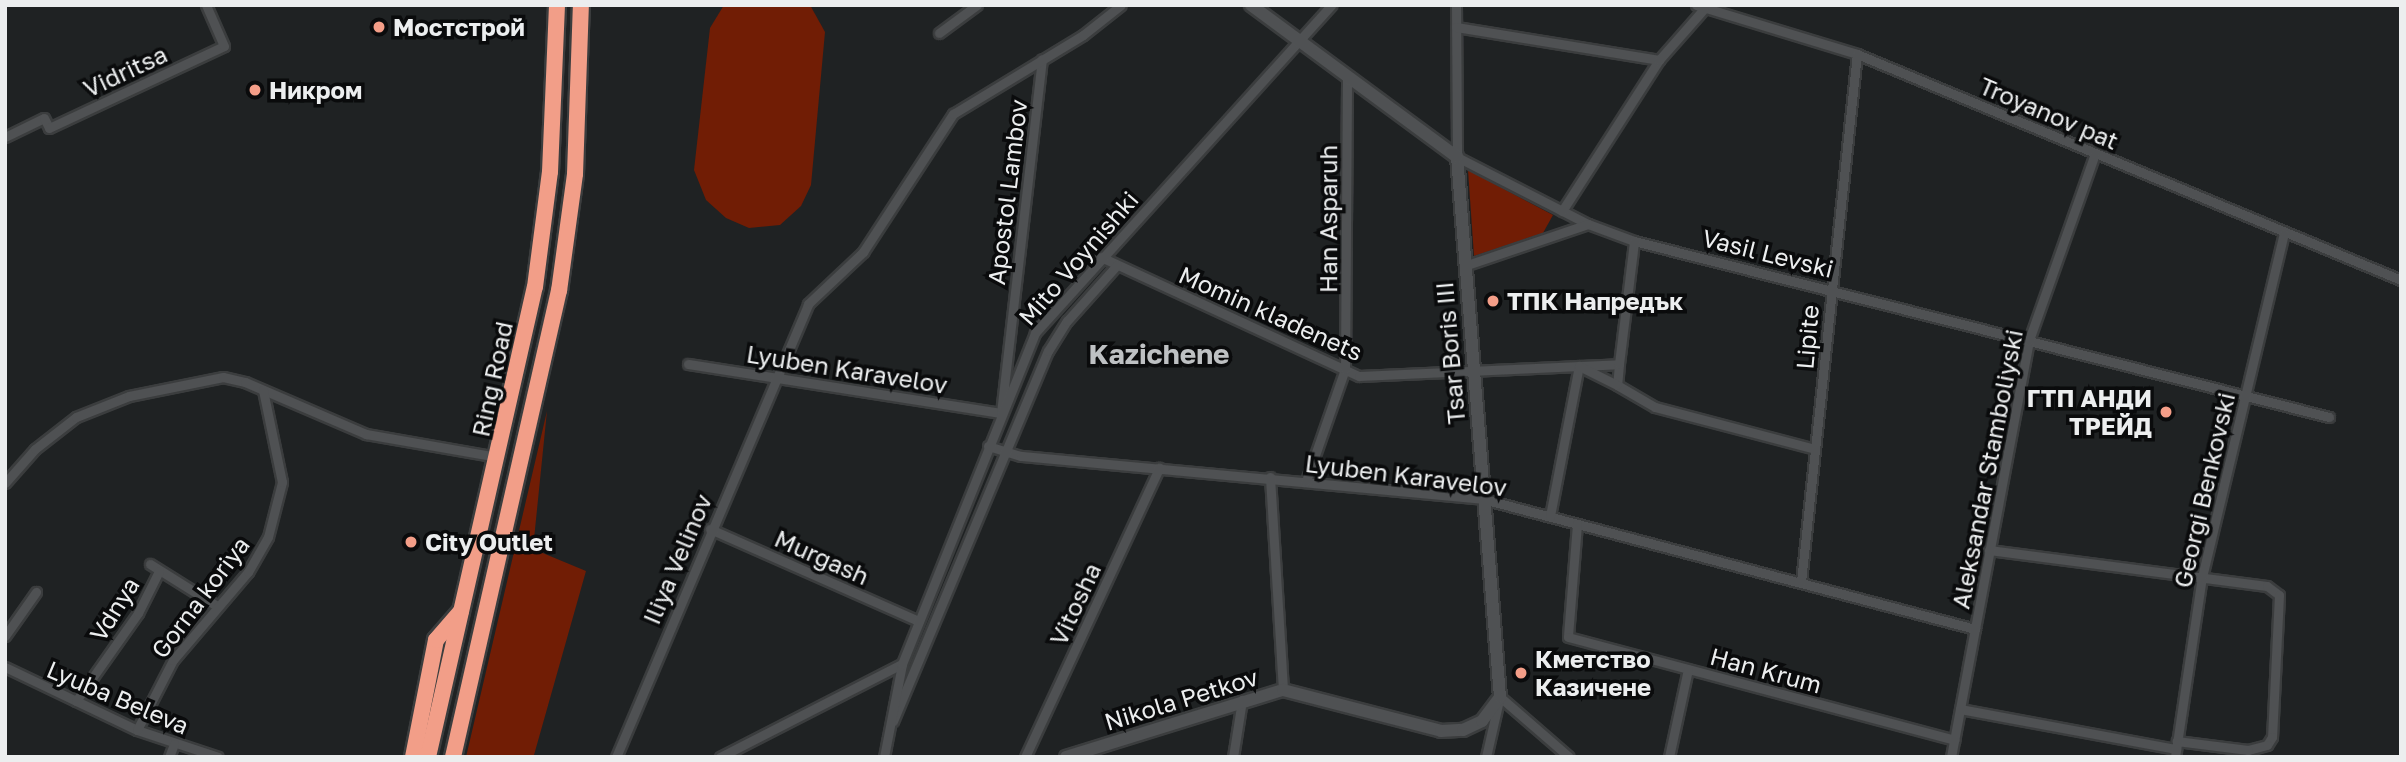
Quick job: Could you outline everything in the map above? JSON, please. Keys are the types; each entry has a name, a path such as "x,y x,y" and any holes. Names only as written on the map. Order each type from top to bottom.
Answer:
{"highway":[{"name":"Ring Road","path":"428,757 498,457 542,240 555,106 557,5"},
{"name":"Ring Road","path":"453,757 559,291 575,174 581,5"},
{"path":"582,26 587,5"},
{"path":"413,757 436,640 463,609"}],"street":[{"name":"Vidritsa","path":"5,137 44,118 49,128 225,46 206,5"},
{"path":"939,33 977,5"},
{"name":"Iliya Velinov","path":"616,757 710,529 808,304 863,252 953,114 1103,22 1121,5"},
{"name":"Vasil Levski","path":"1251,5 1457,157 1588,224 1634,241 2329,418"},
{"name":"Mito Voynishki","path":"884,757 902,664 1035,333 1331,5"},
{"name":"Tsar Boris III","path":"1456,5 1457,157 1500,697"},
{"path":"1562,211 1660,60 1699,8"},
{"name":"Troyanov pat","path":"1699,8 1857,54 2284,234 2401,280"},
{"path":"1456,27 1660,60"},
{"name":"Lipite","path":"1801,582 1857,54"},
{"name":"Apostol Lambov","path":"1001,413 1042,59"},
{"name":"Han Asparuh","path":"1306,481 1345,369 1348,76"},
{"name":"Aleksandar Stamboliyski","path":"1951,757 2029,340 2095,154"},
{"path":"1464,266 1588,224"},
{"name":"Georgi Benkovski","path":"2176,749 2203,578 2284,234"},
{"path":"1617,385 1634,241"},
{"name":"Momin kladenets","path":"1101,257 1345,369 1368,377 1473,369 1619,364"},
{"name":"Mito Voynishki","path":"888,733 1057,334 1117,265"},
{"name":"Lyuben Karavelov","path":"688,364 1001,413"},
{"path":"1550,516 1579,366 1671,413 1815,449"},
{"path":"5,483 54,431 97,407 209,378 245,382 366,434 498,457"},
{"name":"Gorna koriya","path":"138,730 173,660 260,553 282,482 263,390"},
{"name":"Lyuben Karavelov","path":"988,446 1007,453 1483,499 1975,629"},
{"name":"Vitosha","path":"1025,757 1159,468"},
{"path":"1270,477 1283,690"},
{"name":"Han Krum","path":"1577,524 1568,637 1954,740"},
{"name":"Murgash","path":"710,529 919,621"},
{"path":"1960,709 2176,749 2259,750 2272,737 2274,633 2280,601 2274,590 1989,550"},
{"path":"150,564 217,606"},
{"name":"Vdnya","path":"76,701 138,612 159,571"},
{"path":"5,636 36,592"},
{"path":"720,757 902,664"},
{"name":"Lyuba Beleva","path":"5,667 138,730 218,757"},
{"path":"1669,757 1688,669"},
{"name":"Nikola Petkov","path":"1066,757 1242,700 1283,690 1441,732 1482,722 1500,697"},
{"path":"1486,757 1500,697 1569,757"},
{"path":"1233,757 1242,700"},
{"path":"169,757 174,744"}],"shaded area":[{"path":"724,5 810,5 825,32 811,185 801,206 780,225 749,228 726,218 706,200 694,170 710,28"},
{"path":"1468,170 1553,215 1543,233 1474,256"},
{"path":"547,411 533,549 586,571 534,755 537,757 466,757"}],"place":[{"name":"Мостстрой","path":"379,27"},
{"name":"Никром","path":"255,90"},
{"name":"ТПК Напредък","path":"1493,301"},
{"name":"ГТП АНДИ ТРЕЙД","path":"2166,412"},
{"name":"City Outlet","path":"411,542"},
{"name":"Кметство Казичене","path":"1521,673"}],"district":[{"name":"Kazichene","path":"1159,354"}]}
